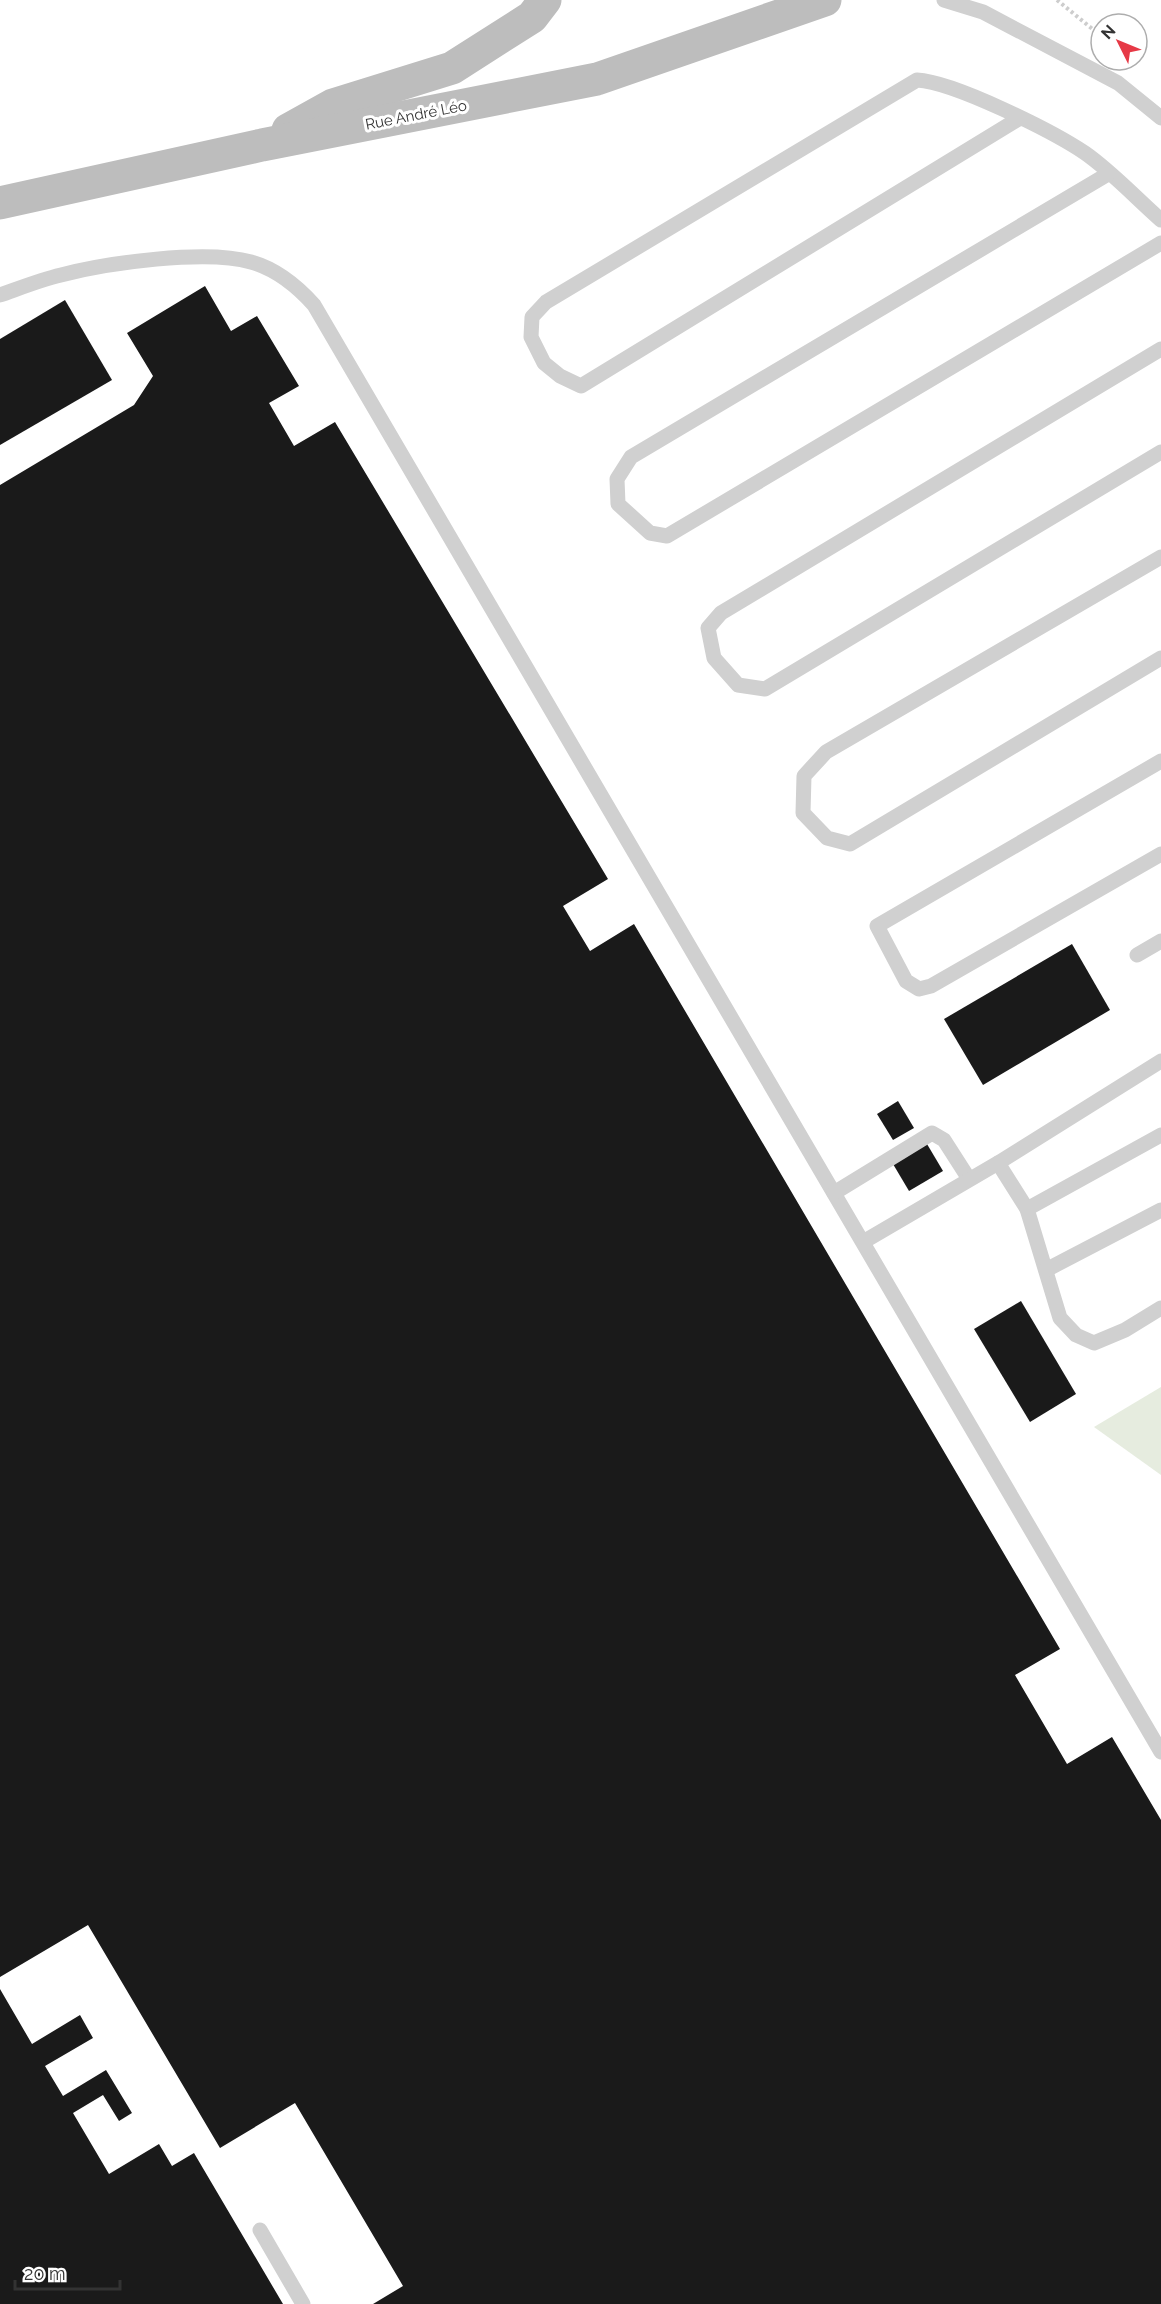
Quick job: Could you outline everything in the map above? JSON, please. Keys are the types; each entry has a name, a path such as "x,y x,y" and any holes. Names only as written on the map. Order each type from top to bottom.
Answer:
{"street":[{"path":"262,145 333,105 452,68 532,17 545,0"},
{"name":"Rue André Léo","path":"0,203 262,145 597,79 825,0"}],"lane":[{"path":"944,0 983,12 1118,83 1161,118"},
{"path":"1020,118 581,386 560,376 544,363 531,337 532,317 546,302 917,80 934,81 1020,118 1086,153 1161,220"},
{"path":"1108,174 631,458 617,479 618,504 650,532 667,536 1161,243"},
{"path":"0,295 61,275 175,257 252,262 289,281 309,299 1161,1752"},
{"path":"1161,349 721,613 708,628 714,658 738,685 765,689 1161,452"},
{"path":"1161,557 826,752 804,776 803,813 827,838 850,844 1161,658"},
{"path":"1161,761 877,926 906,981 919,989 931,986 1161,854"},
{"path":"1137,955 1161,941"},
{"path":"863,1242 998,1163 1161,1061"},
{"path":"834,1193 932,1132 944,1140 969,1179"},
{"path":"1027,1209 1161,1135"},
{"path":"998,1163 1027,1209 1060,1318 1076,1335 1094,1343 1125,1330 1161,1308"},
{"path":"1046,1270 1161,1210"},
{"path":"260,2230 303,2304"}],"path":[{"path":"1057,0 1089,26"}],"shaded area":[{"path":"1161,1387 1161,1475 1094,1427"}],"building":[{"path":"205,286 231,331 257,316 299,386 269,403 294,446 335,422 608,879 563,906 590,951 634,924 1060,1649 1015,1675 1067,1764 1112,1737 1161,1820 1161,2304 373,2304 403,2286 295,2103 220,2148 88,1925 0,1977 0,485 134,405 153,376 127,333"},
{"path":"65,300 112,380 0,445 0,339"},
{"path":"1072,944 1110,1010 983,1085 944,1019"},
{"path":"898,1101 914,1128 893,1140 877,1114"},
{"path":"927,1144 943,1171 909,1191 893,1164"},
{"path":"1021,1301 1076,1394 1030,1422 974,1329"},
{"path":"0,1989 32,2044 80,2015 93,2038 45,2066 63,2096 106,2070 132,2113 119,2121 103,2095 73,2113 109,2174 159,2144 172,2166 194,2153 283,2304 0,2304"}]}
